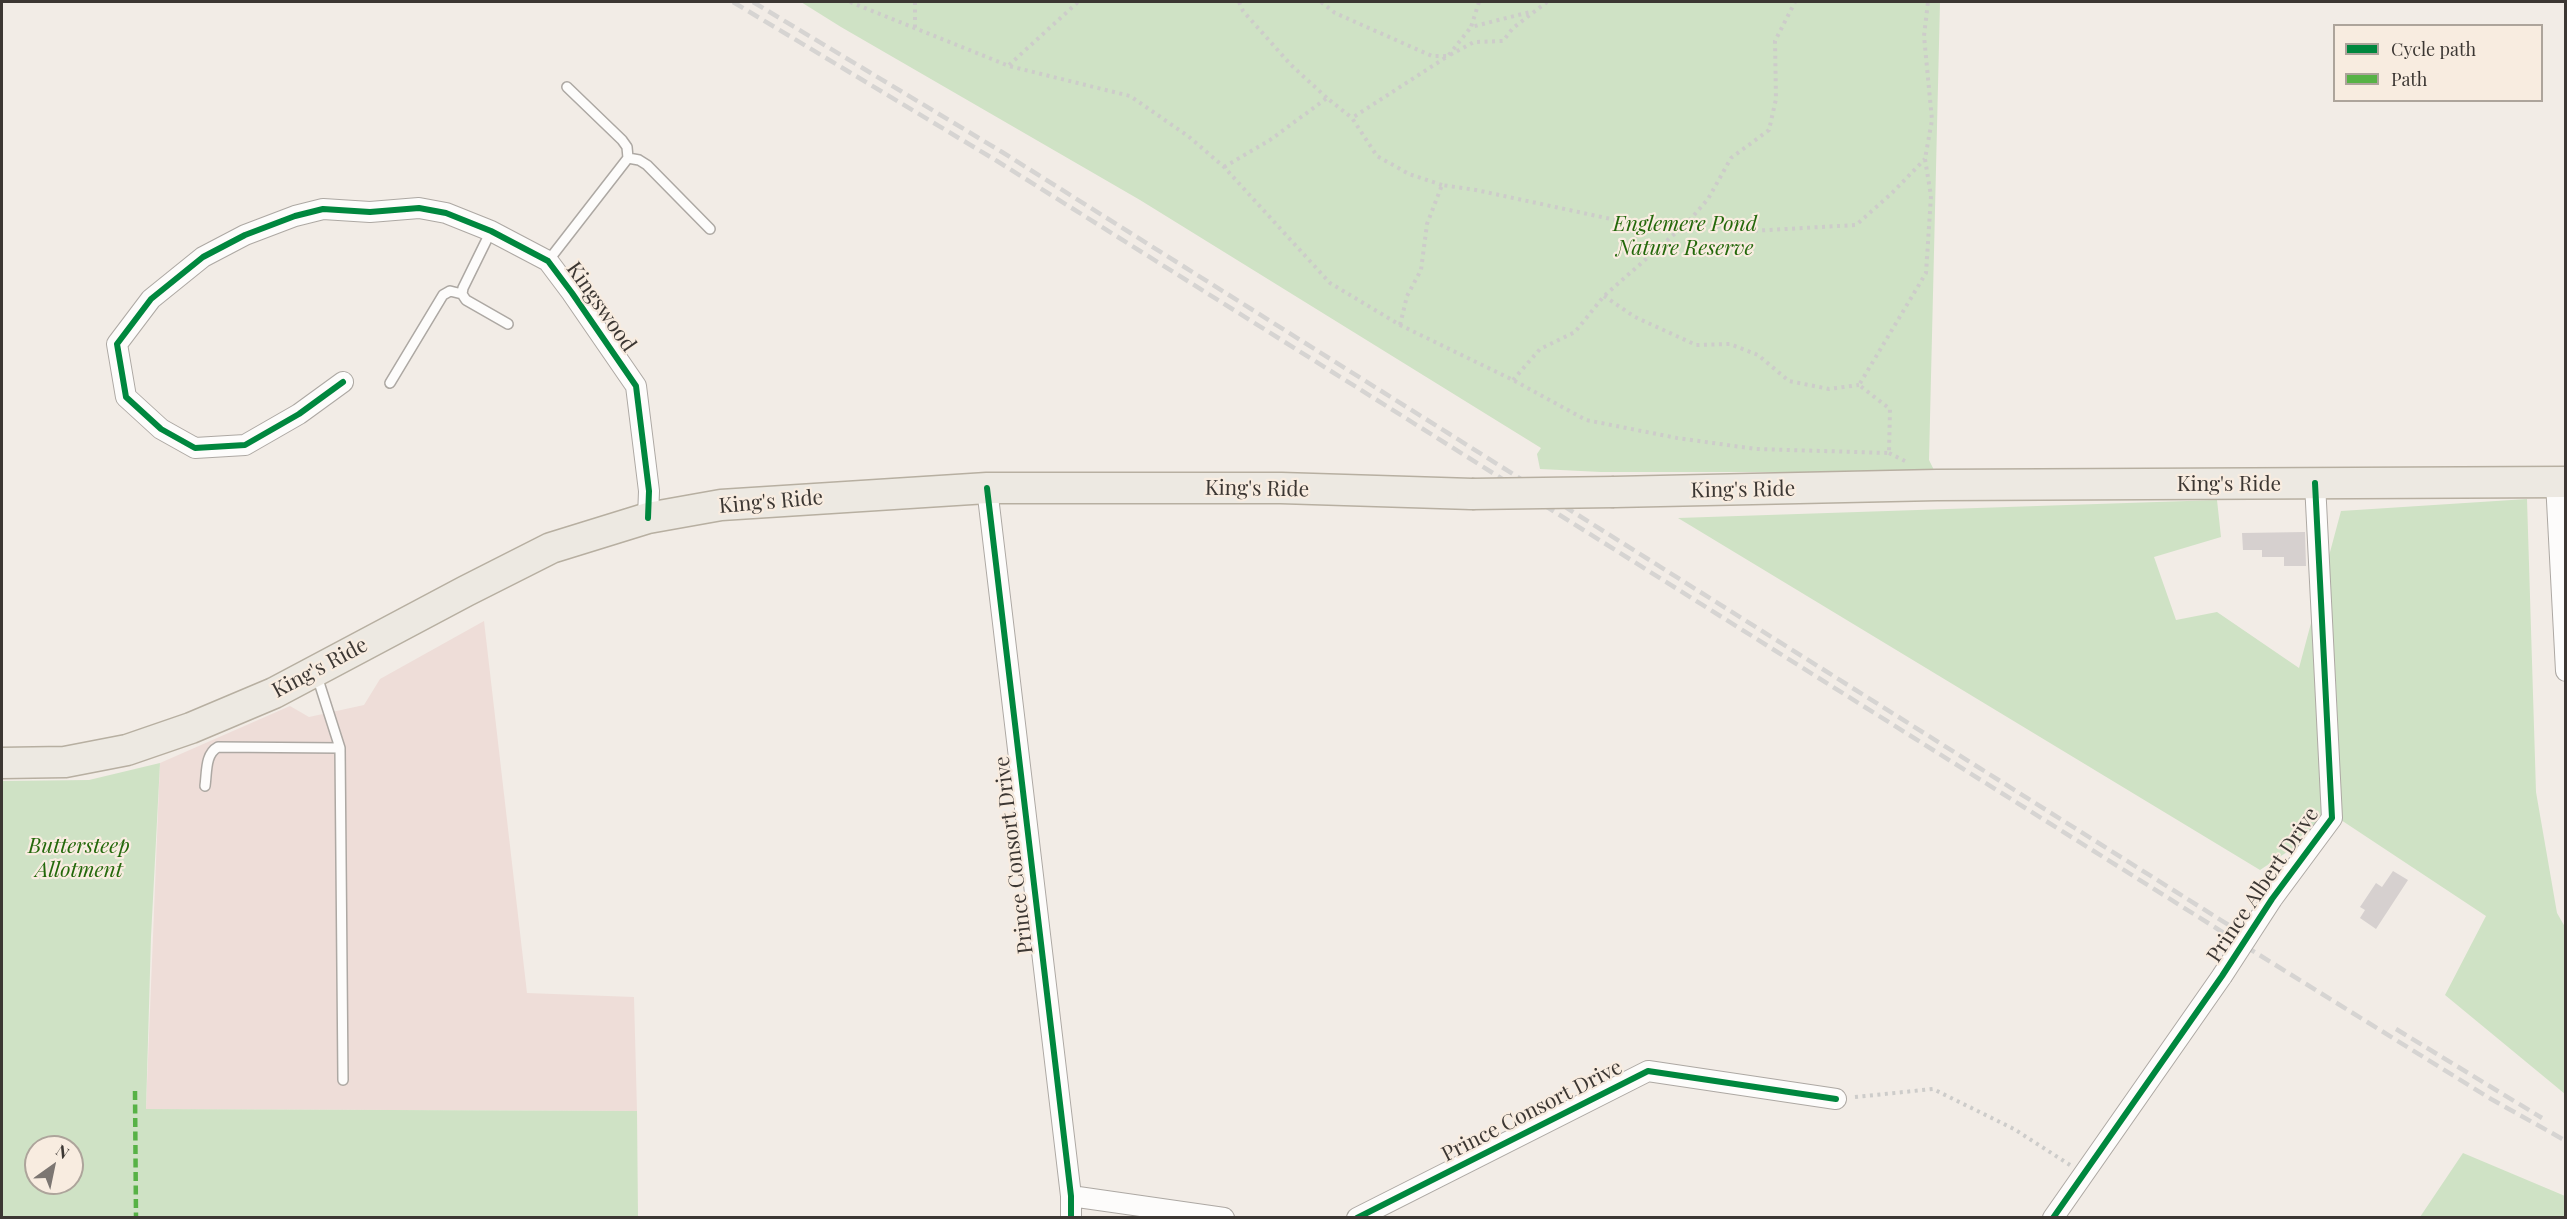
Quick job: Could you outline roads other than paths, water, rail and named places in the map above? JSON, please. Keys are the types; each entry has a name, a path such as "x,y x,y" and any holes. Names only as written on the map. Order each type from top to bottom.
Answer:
{"main road":[{"name":"King's Ride","path":"2,763 65,762 127,750 191,728 274,693 551,548 648,518 722,505 987,488 1281,488 1472,494 1937,485 2561,482"}],"street":[{"name":"Kingswood","path":"343,382 299,414 245,445 195,448 161,429 126,397 117,344 151,299 203,257 245,236 295,216 323,209 370,212 419,208 446,213 491,231 548,261 636,386 649,491 648,518"},
{"path":"2561,482 2565,671"},
{"name":"Prince Albert Drive","path":"2053,1218 2222,976 2272,898 2332,818 2315,483"},
{"name":"Prince Consort Drive","path":"987,488 1071,1196 1071,1218"},
{"name":"Prince Consort Drive","path":"1357,1218 1648,1071 1836,1099"},
{"path":"1071,1196 1224,1218"}],"lane":[{"path":"548,261 628,158 627,147 622,140 567,87"},
{"path":"628,158 639,160 647,165 710,229"},
{"path":"462,294 491,231"},
{"path":"390,383 443,296 450,291 462,294 466,300 508,324"},
{"path":"315,671 340,748 343,1080"},
{"path":"205,786 208,758 218,747 340,748"}],"railway":[{"path":"733,2 997,161 2216,928 2491,1099 2566,1141"},
{"path":"753,2 1002,152 2235,929"},
{"path":"2396,1029 2542,1118"}],"park label":[{"name":"Englemere Pond Nature Reserve","path":"1685,236"},
{"name":"Buttersteep Allotment","path":"79,858"}]}
